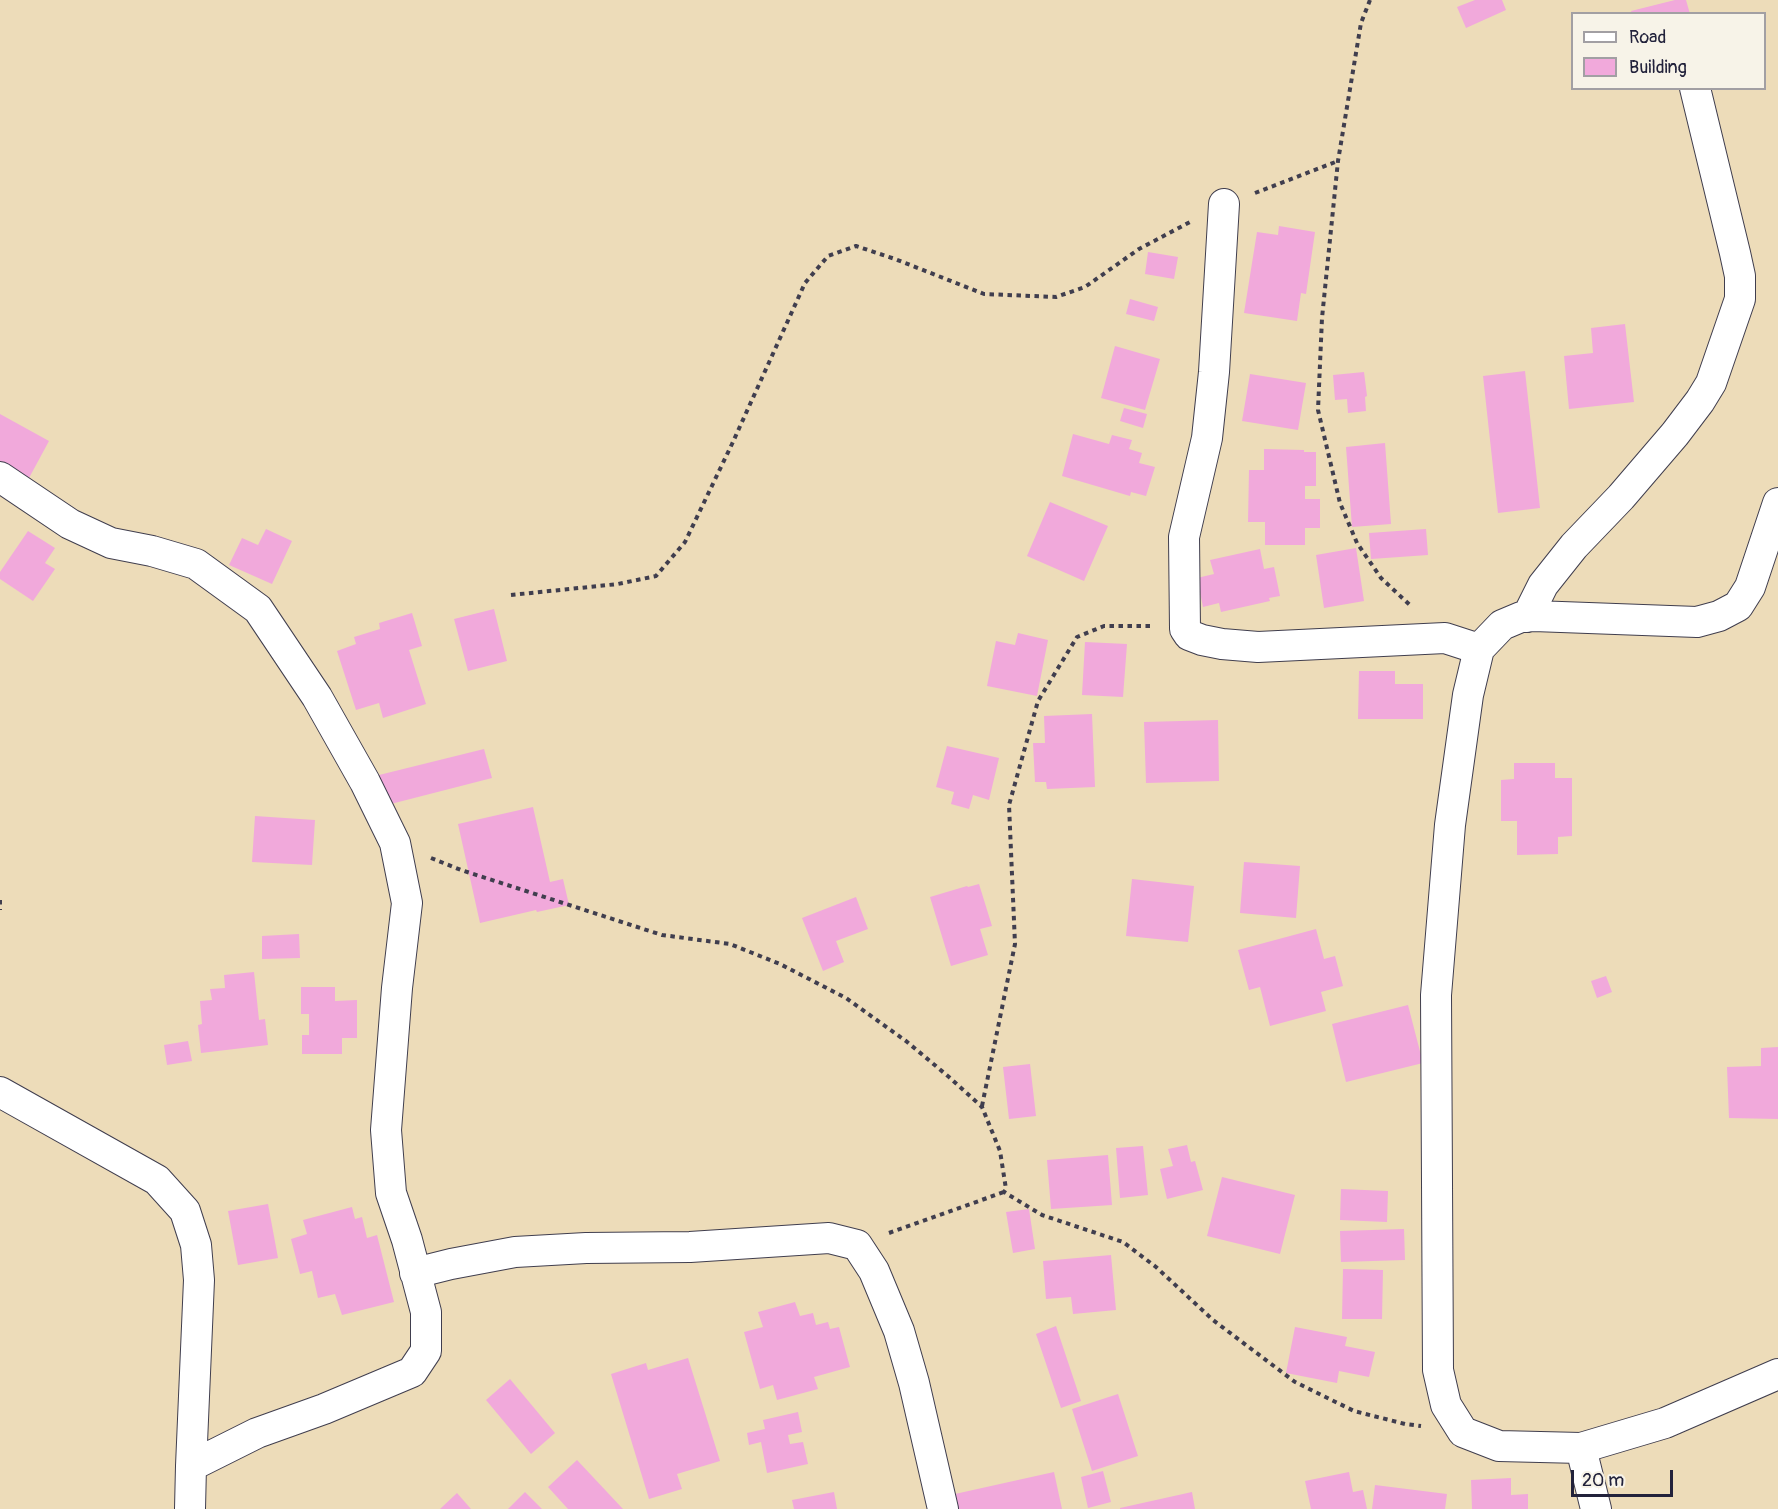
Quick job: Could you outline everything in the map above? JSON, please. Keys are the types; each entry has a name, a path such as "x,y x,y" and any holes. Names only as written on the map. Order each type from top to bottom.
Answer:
{"street":[{"path":"1527,617 1543,585 1574,546 1621,497 1700,401 1711,383 1740,299 1740,276 1736,254 1695,90"},
{"path":"1224,204 1214,372 1207,438 1184,537 1184,625 1190,635 1222,644 1258,647 1445,638 1479,650"},
{"path":"0,477 70,524 111,543 152,550 196,564 258,609 317,697 365,782 395,843 407,903 397,988 386,1130 391,1193 426,1312 426,1351 412,1372 257,1433 191,1466"},
{"path":"1778,503 1750,587 1738,606 1719,616 1697,622 1527,617 1502,625 1479,650 1468,695 1450,825 1436,995 1438,1370 1446,1405 1463,1432 1499,1446 1581,1448 1665,1423 1778,1374"},
{"path":"0,1092 157,1180 185,1211 196,1245 199,1280 190,1509"},
{"path":"415,1273 515,1252 586,1248 690,1247 829,1238 857,1245 874,1271 898,1331 914,1383 943,1509"},
{"path":"1581,1448 1596,1509"}],"path":[{"path":"1370,0 1361,23 1338,161 1322,318 1318,410 1340,503 1357,543 1380,578 1445,638"},
{"path":"511,595 618,584 656,576 686,542 805,283 828,256 856,246 984,294 1056,297 1085,287 1139,249 1224,204 1338,161"},
{"path":"982,1107 1015,944 1009,805 1038,701 1077,637 1104,626 1184,625"},
{"path":"395,843 461,870 662,935 730,945 780,964 846,998 906,1041 982,1107 1000,1151 1006,1189 1004,1192"},
{"path":"0,900 0,910"},
{"path":"1004,1192 1042,1215 1123,1242 1156,1267 1213,1320 1296,1382 1354,1411 1405,1424 1463,1432"},
{"path":"857,1245 1004,1192"}],"building":[{"path":"1475,0 1502,0 1506,10 1466,28 1457,7"},
{"path":"1675,0 1686,0 1689,12 1631,12"},
{"path":"1279,226 1315,232 1306,294 1301,293 1297,321 1244,313 1257,232 1278,235"},
{"path":"1148,252 1178,257 1174,279 1145,274"},
{"path":"1130,299 1158,307 1154,321 1126,314"},
{"path":"1625,324 1634,402 1569,409 1564,356 1593,353 1591,328"},
{"path":"1115,346 1160,359 1145,410 1101,398"},
{"path":"1525,371 1540,508 1498,513 1483,376"},
{"path":"1364,372 1366,411 1348,413 1347,399 1335,400 1333,375"},
{"path":"1250,374 1306,383 1298,430 1242,421"},
{"path":"1124,408 1147,414 1143,428 1120,421"},
{"path":"0,414 49,441 29,478 0,462"},
{"path":"1073,434 1109,444 1112,435 1132,440 1129,449 1142,453 1139,463 1155,467 1146,496 1131,492 1130,496 1062,476"},
{"path":"1385,443 1391,524 1352,527 1346,447"},
{"path":"1264,449 1316,452 1316,486 1305,486 1305,499 1320,499 1320,528 1305,528 1305,545 1265,545 1265,522 1248,522 1249,470 1264,470"},
{"path":"1050,502 1108,526 1084,581 1027,556"},
{"path":"266,529 292,541 272,584 229,565 242,538 258,545"},
{"path":"1426,529 1428,555 1371,559 1369,533"},
{"path":"28,531 55,548 45,563 55,569 33,601 0,579 0,572"},
{"path":"1356,548 1364,601 1324,608 1316,555"},
{"path":"1260,549 1264,569 1274,567 1280,596 1269,598 1270,601 1221,612 1219,603 1203,607 1197,578 1214,574 1210,560"},
{"path":"494,609 507,661 468,671 454,619"},
{"path":"412,613 422,646 409,650 426,704 383,718 379,703 356,710 337,651 356,644 354,637 380,629 379,623"},
{"path":"1018,633 1048,640 1037,696 987,686 996,641 1015,645"},
{"path":"1085,642 1127,644 1123,697 1082,695"},
{"path":"1359,671 1395,671 1395,684 1423,684 1423,719 1358,719"},
{"path":"1092,714 1095,787 1047,789 1046,782 1035,782 1033,743 1045,743 1044,716"},
{"path":"1218,720 1219,781 1146,783 1144,722"},
{"path":"947,746 999,758 989,800 973,795 969,809 951,804 954,792 936,787"},
{"path":"484,749 492,778 383,806 375,776"},
{"path":"1514,763 1555,763 1555,778 1572,778 1572,836 1558,837 1558,854 1517,855 1517,821 1501,821 1501,780 1514,779"},
{"path":"533,807 550,882 563,879 569,905 480,923 458,824"},
{"path":"255,816 315,820 312,865 252,862"},
{"path":"1244,862 1300,866 1296,918 1240,913"},
{"path":"1132,879 1194,886 1188,942 1126,936"},
{"path":"979,884 992,926 980,929 988,955 951,966 930,897"},
{"path":"856,897 868,929 836,941 844,962 823,971 802,918"},
{"path":"1316,929 1324,959 1335,956 1343,986 1321,992 1326,1011 1270,1026 1260,987 1249,990 1238,950"},
{"path":"299,934 300,958 262,959 262,936"},
{"path":"254,972 259,1020 265,1019 268,1045 201,1053 198,1025 202,1024 200,1001 212,1000 210,989 225,988 224,975"},
{"path":"1606,976 1612,992 1597,998 1591,981"},
{"path":"301,987 335,987 335,1001 357,1000 357,1038 342,1038 342,1054 302,1054 302,1035 309,1035 309,1014 301,1014"},
{"path":"1408,1005 1423,1063 1346,1082 1332,1024"},
{"path":"188,1041 192,1061 167,1065 164,1045"},
{"path":"1778,1047 1778,1119 1729,1118 1727,1067 1761,1066 1761,1048"},
{"path":"1030,1064 1036,1116 1009,1119 1003,1067"},
{"path":"1187,1145 1191,1162 1195,1161 1203,1190 1167,1199 1160,1169 1173,1166 1168,1149"},
{"path":"1143,1146 1148,1195 1120,1198 1116,1148"},
{"path":"1108,1155 1112,1205 1051,1209 1047,1160"},
{"path":"1222,1177 1295,1195 1280,1254 1207,1236"},
{"path":"1341,1189 1388,1191 1387,1222 1340,1220"},
{"path":"268,1204 278,1258 238,1265 228,1211"},
{"path":"352,1207 355,1219 362,1217 367,1238 377,1235 394,1302 342,1315 335,1294 318,1298 312,1271 300,1274 291,1239 307,1234 303,1220"},
{"path":"1029,1209 1035,1249 1013,1253 1006,1212"},
{"path":"1404,1229 1405,1260 1341,1262 1340,1231"},
{"path":"1111,1255 1116,1310 1073,1314 1071,1297 1046,1299 1043,1261"},
{"path":"1343,1269 1383,1270 1382,1319 1342,1319"},
{"path":"795,1302 800,1316 813,1313 816,1325 828,1322 830,1329 839,1327 850,1367 814,1377 818,1389 777,1400 773,1385 760,1389 744,1332 763,1327 758,1312"},
{"path":"1056,1326 1081,1401 1061,1408 1036,1334"},
{"path":"1295,1327 1347,1337 1345,1346 1375,1352 1369,1377 1339,1371 1337,1383 1286,1373"},
{"path":"688,1358 720,1461 677,1474 682,1489 649,1499 611,1374 646,1363 648,1370"},
{"path":"510,1379 555,1433 531,1454 486,1400"},
{"path":"1118,1394 1138,1456 1092,1471 1072,1409"},
{"path":"798,1412 802,1432 788,1435 790,1444 803,1442 808,1464 767,1473 761,1442 749,1445 747,1433 765,1429 763,1420"},
{"path":"577,1460 623,1509 568,1509 548,1487"},
{"path":"1103,1471 1111,1502 1088,1508 1081,1477"},
{"path":"1054,1472 1062,1509 949,1509 946,1496"},
{"path":"1349,1472 1353,1492 1363,1490 1367,1509 1311,1509 1305,1481"},
{"path":"1511,1478 1511,1495 1528,1494 1528,1509 1472,1509 1471,1480"},
{"path":"1375,1485 1447,1494 1445,1509 1372,1509"},
{"path":"525,1492 542,1509 508,1509"},
{"path":"834,1492 837,1509 794,1509 792,1500"},
{"path":"1192,1492 1195,1509 1120,1509 1120,1508"},
{"path":"457,1493 471,1509 440,1509"}]}
